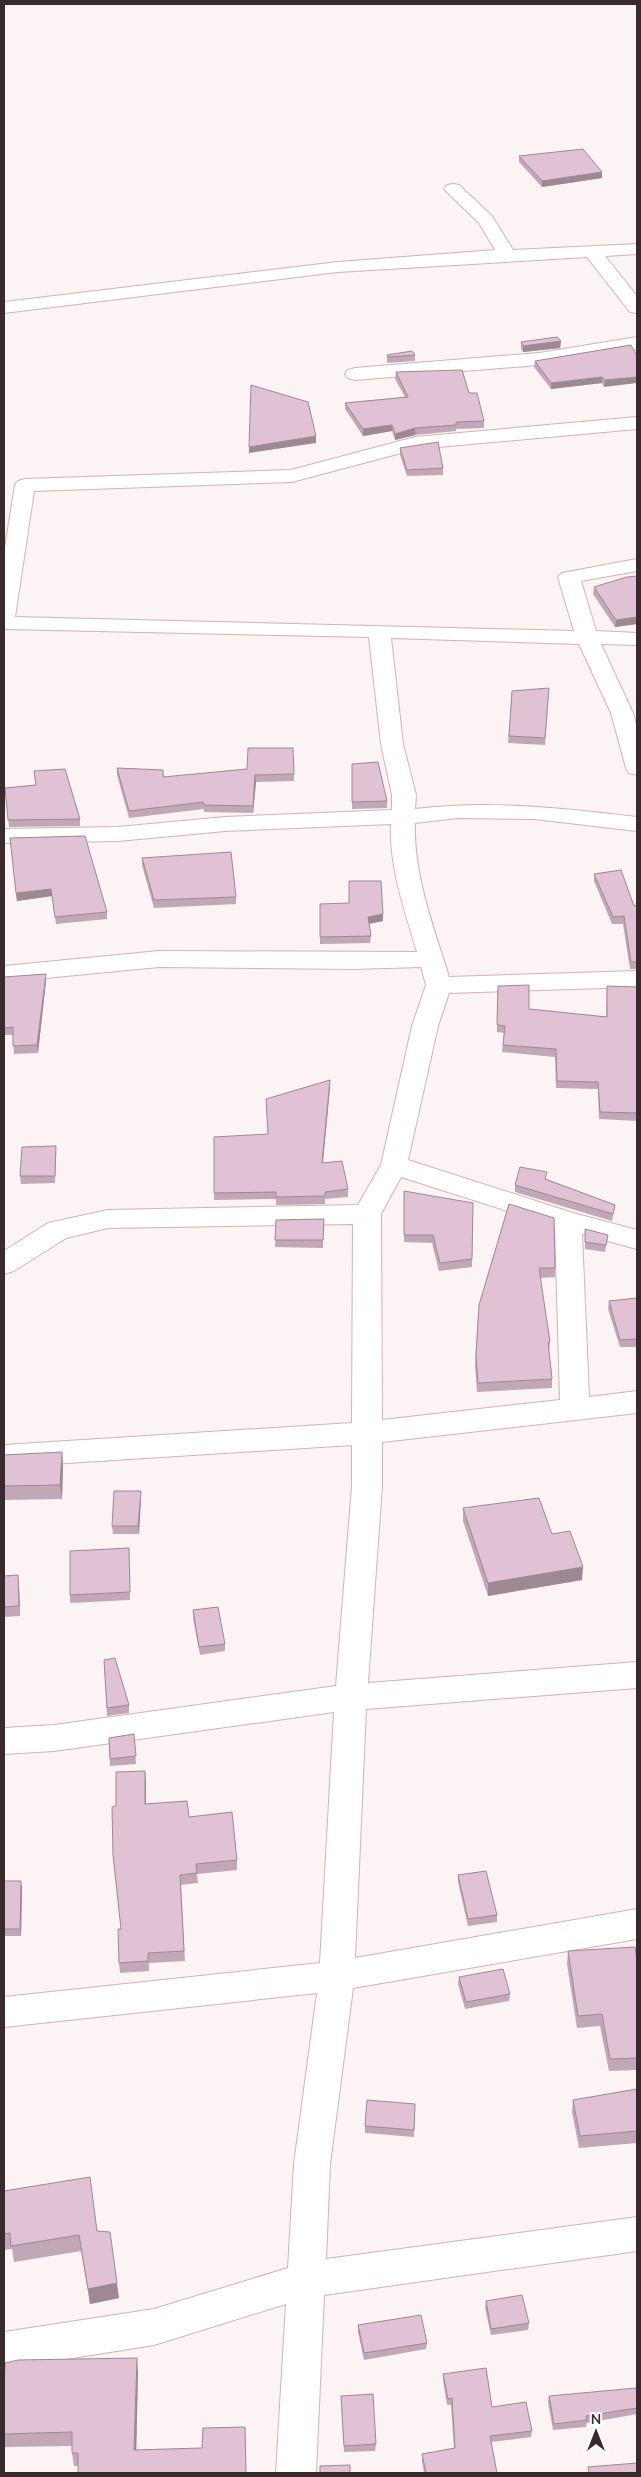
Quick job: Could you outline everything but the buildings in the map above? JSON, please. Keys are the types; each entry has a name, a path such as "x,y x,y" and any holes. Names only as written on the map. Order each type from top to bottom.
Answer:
{"street":[{"path":"453,189 486,220 507,255"},
{"path":"4,308 219,284 338,267 507,255 637,249"},
{"path":"592,251 637,308"},
{"path":"355,374 539,359 637,343"},
{"path":"4,618 26,485 292,476 415,444 637,423"},
{"path":"637,565 569,577 587,638 622,713 637,768"},
{"path":"4,623 637,639"},
{"path":"296,2473 312,2164 338,1976 351,1697 367,1486 367,1214 394,1165 425,1026 439,985 402,843 404,795 392,744 379,631"},
{"path":"4,836 118,834 226,824 402,817 458,811 534,812 637,824"},
{"path":"4,974 159,959 227,958 353,961 431,959"},
{"path":"439,985 637,979"},
{"path":"394,1165 568,1221 637,1239"},
{"path":"4,1264 6,1260 58,1230 108,1219 367,1214"},
{"path":"568,1221 575,1409"},
{"path":"4,1456 367,1433 637,1402"},
{"path":"4,1741 54,1738 351,1697 637,1675"},
{"path":"4,2012 338,1976 637,1924"},
{"path":"4,2350 154,2327 306,2280 637,2234"}]}
